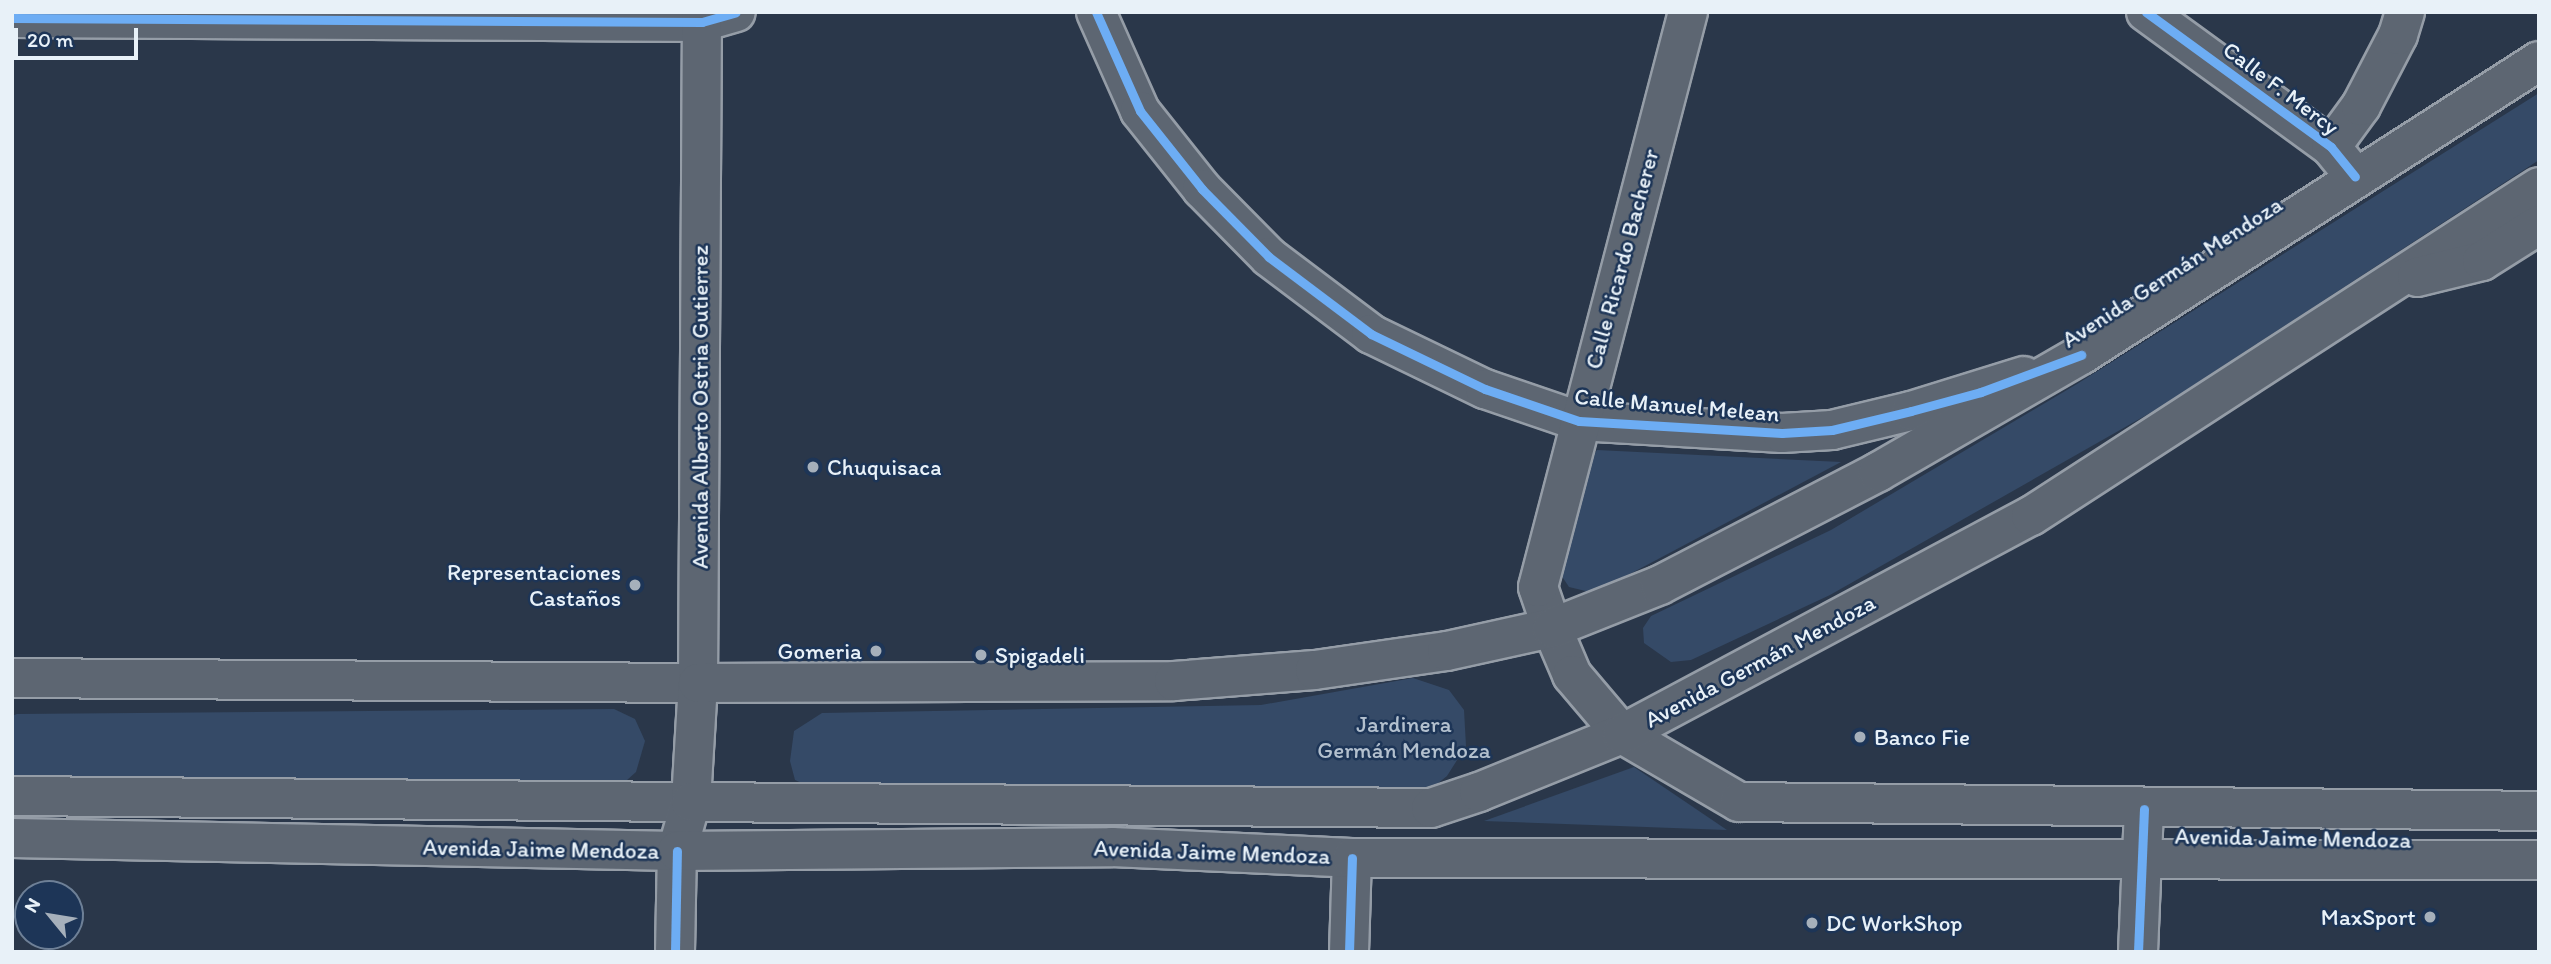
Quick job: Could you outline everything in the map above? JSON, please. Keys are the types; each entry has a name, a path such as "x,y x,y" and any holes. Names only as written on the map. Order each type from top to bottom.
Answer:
{"main road":[{"name":"Calle Manuel Melean","path":"1096,12 1140,111 1202,189 1269,257 1370,334 1485,389 1580,421 1782,433 1832,430 1981,392 2081,355"},
{"name":"Calle Ricardo Bacherer","path":"1552,628 1538,587 1688,12"},
{"name":"Calle F. Mercy","path":"2146,12 2331,147 2355,177"},
{"path":"2331,147 2361,106 2398,35 2405,12"},
{"path":"12,18 714,15"},
{"name":"Avenida Alberto Ostria Gutierrez","path":"675,952 677,851 691,802 698,683 714,15"},
{"name":"Avenida Germán Mendoza","path":"698,683 1174,681 1315,670 1447,651 1552,628 1696,566 1878,472 2081,355 2539,61"},
{"name":"Avenida Germán Mendoza","path":"1622,734 2031,516 2539,187"},
{"path":"2391,283 2482,261 2539,225"},
{"name":"Avenida Jaime Mendoza","path":"1552,628 1572,675 1622,734 1739,802 2144,809 2539,811"},
{"path":"12,678 698,683"},
{"name":"Avenida Jaime Mendoza","path":"12,796 1431,808 1622,734"},
{"path":"2138,952 2144,809"},
{"name":"Avenida Jaime Mendoza","path":"12,838 677,851 1112,847 1352,858 1753,860 2142,856 2539,860"},
{"path":"1349,952 1352,858"}],"green space":[{"path":"2539,93 2539,160 2157,409 1830,595 1691,660 1671,662 1644,643 1643,628 1651,616 1831,530 2077,384"},
{"path":"1597,450 1841,462 1594,593 1569,587 1555,566 1579,473"},
{"name":"Jardinera Germán Mendoza","path":"1413,678 1449,690 1464,710 1466,746 1447,776 1426,793 813,788 795,780 790,761 794,731 822,713 1261,705"},
{"path":"614,709 635,719 645,741 636,772 617,789 12,776 12,716 17,714"},
{"path":"1634,767 1727,830 1484,821"}],"cycle path":[{"path":"12,18 702,22 736,12"},
{"path":"1096,12 1140,111 1202,189 1269,257 1371,334 1485,389 1579,421 1782,433 1832,430 1911,411 1981,392 2081,355"},
{"path":"2146,12 2331,147 2355,177"},
{"path":"2138,952 2144,809"},
{"path":"675,952 677,851"},
{"path":"1349,952 1352,858"}],"place":[{"name":"Chuquisaca","path":"813,467"},
{"name":"Representaciones Castaños","path":"635,585"},
{"name":"Gomeria","path":"876,651"},
{"name":"Spigadeli","path":"981,655"},
{"name":"Banco Fie","path":"1860,737"},
{"name":"MaxSport","path":"2430,917"},
{"name":"DC WorkShop","path":"1812,923"}]}
